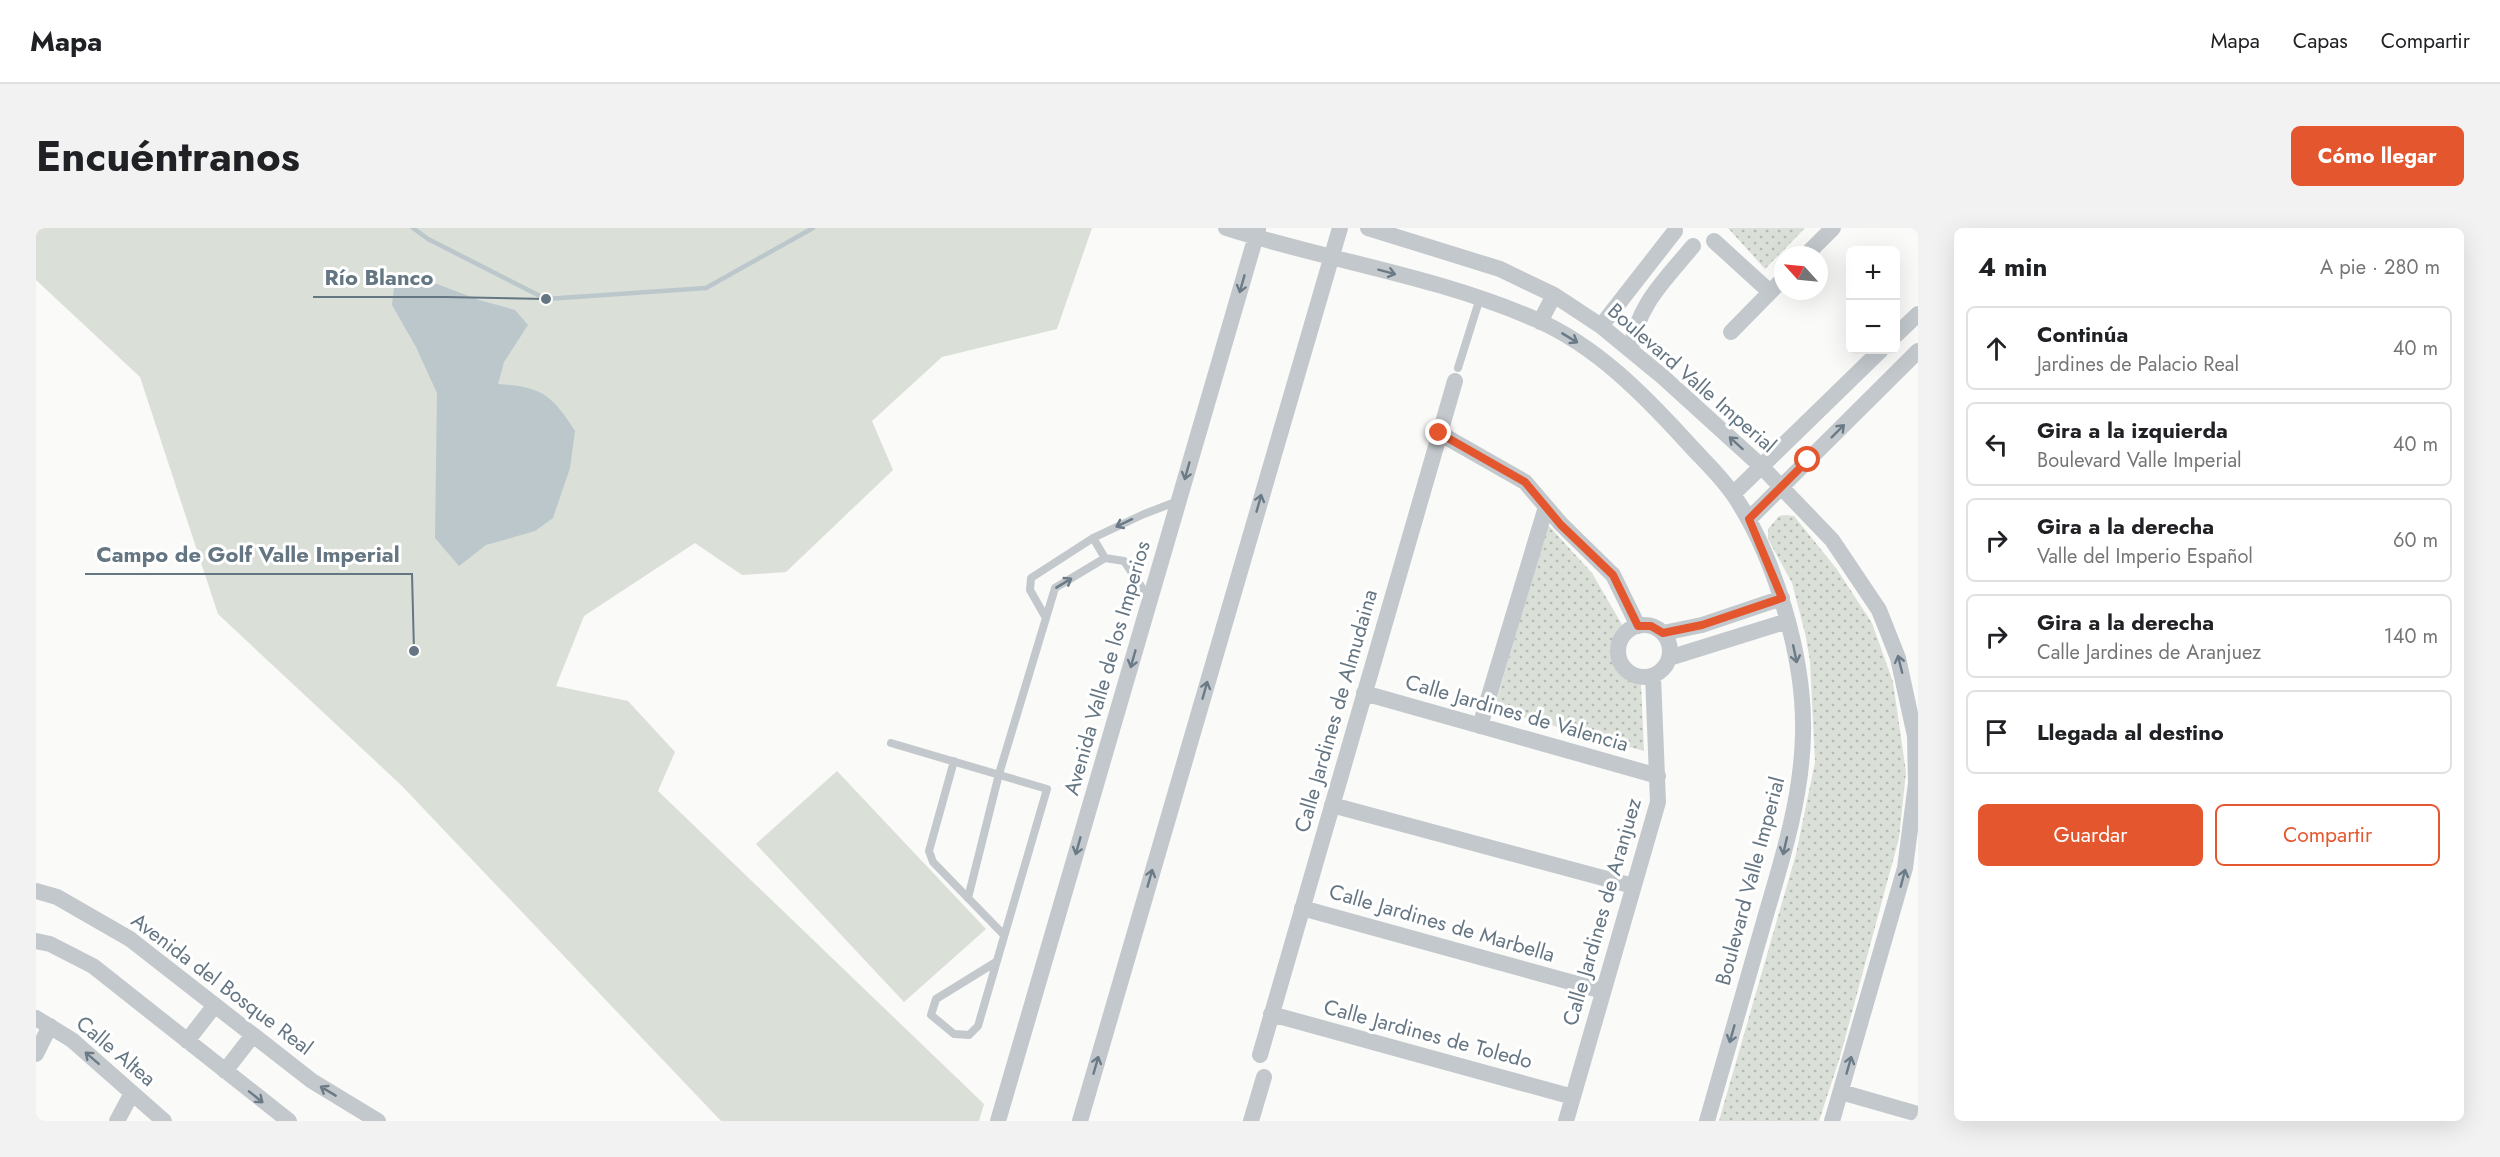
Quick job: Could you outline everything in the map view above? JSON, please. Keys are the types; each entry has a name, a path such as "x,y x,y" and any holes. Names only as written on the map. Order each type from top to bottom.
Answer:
{"street":[{"name":"Boulevard Valle Imperial","path":"1226,228 1257,233 1331,257 1480,298 1540,322 1575,341 1614,369 1667,420 1733,494 1749,519 1782,598 1788,621 1800,676 1804,732 1801,774 1784,851 1707,1121"},
{"path":"1080,1121 1340,228"},
{"name":"Boulevard Valle Imperial","path":"1368,228 1500,269 1554,295 1601,326 1631,350 1782,487 1832,540 1879,610 1912,693 1916,735 1916,783 1905,868 1841,1092 1837,1120"},
{"path":"1401,228 1433,249"},
{"path":"1815,246 1833,228"},
{"path":"1601,326 1675,230 1685,243 1693,246 1707,245 1717,235 1770,292"},
{"name":"Avenida Valle de los Imperios","path":"998,1121 1257,233"},
{"path":"1631,350 1636,325 1647,301 1693,246"},
{"path":"1630,288 1647,301"},
{"path":"1731,332 1774,288"},
{"path":"1540,322 1554,295"},
{"path":"1900,331 1918,314"},
{"path":"1749,519 1918,351"},
{"path":"1733,494 1877,354"},
{"name":"Calle Jardines de Almudaina","path":"1260,1055 1457,374"},
{"path":"1439,433 1525,482 1546,507 1613,575 1638,626"},
{"path":"1786,441 1808,460"},
{"path":"1480,726 1546,507"},
{"path":"1663,633 1702,625 1782,598"},
{"path":"1737,614 1743,635"},
{"path":"1669,658 1788,621"},
{"path":"1638,626 1651,626 1663,633 1669,645 1669,658 1663,669 1653,676 1639,677 1626,671 1619,659 1618,645 1625,633 1638,626"},
{"name":"Calle Jardines de Aranjuez","path":"1566,1121 1658,802 1653,676"},
{"name":"Calle Jardines de Valencia","path":"1364,693 1658,776"},
{"path":"1332,805 1633,886"},
{"name":"Avenida del Bosque Real","path":"36,891 57,897 130,939 312,1081 378,1121"},
{"name":"Calle Jardines de Marbella","path":"1302,908 1604,992"},
{"path":"43,942 93,966 289,1121"},
{"path":"187,1041 215,1005"},
{"name":"Calle Jardines de Toledo","path":"1271,1014 1573,1097"},
{"path":"36,1053 43,1022"},
{"name":"Calle Altea","path":"43,1022 72,1040 164,1121"},
{"path":"225,1071 253,1035"},
{"path":"1251,1121 1264,1077"},
{"path":"1841,1092 1918,1114"},
{"path":"117,1121 132,1093"}],"lane":[{"path":"1457,374 1480,298"},
{"path":"1046,618 1030,590 1031,578 1093,538 1144,514 1179,501"},
{"path":"1093,538 1105,558"},
{"path":"968,898 999,774 1055,588 1105,558 1124,561 1150,599"},
{"path":"891,743 1047,789 978,1026 969,1035 954,1034 931,1016 936,999 996,962"},
{"path":"954,761 929,851 933,862 1004,935"}],"shaded area":[{"path":"36,228 1092,228 1057,329 942,357 872,421 893,470 786,572 742,575 695,543 584,616 556,686 628,701 675,752 658,791 984,1104 979,1121 721,1121 401,785 218,614 140,377 36,280"},
{"path":"1728,228 1805,228 1787,246 1774,246 1774,260 1765,269"},
{"path":"395,281 437,284 479,300 515,310 528,325 504,362 498,384 525,387 544,395 559,408 575,431 570,468 553,518 535,531 486,545 459,566 435,538 437,393 416,347 392,305"},
{"path":"1779,516 1794,516 1836,568 1872,623 1893,682 1906,772 1899,838 1840,1057 1819,1121 1719,1121 1796,854 1815,762 1810,661 1805,633 1792,583 1768,539 1768,529"},
{"path":"1548,525 1592,573 1624,628 1618,637 1613,654 1623,674 1641,684 1644,751 1494,709"},
{"path":"837,771 986,929 904,1002 756,844"}],"waterway":[{"path":"413,228 428,239 546,299 706,288 813,228"}],"place":[{"name":"Río Blanco","path":"546,299"},
{"name":"Campo de Golf Valle Imperial","path":"414,651"}],"route":[{"path":"1439,433 1525,482 1561,525 1613,575 1638,626 1651,626 1663,633 1702,625 1782,598 1749,519 1808,460"}]}
